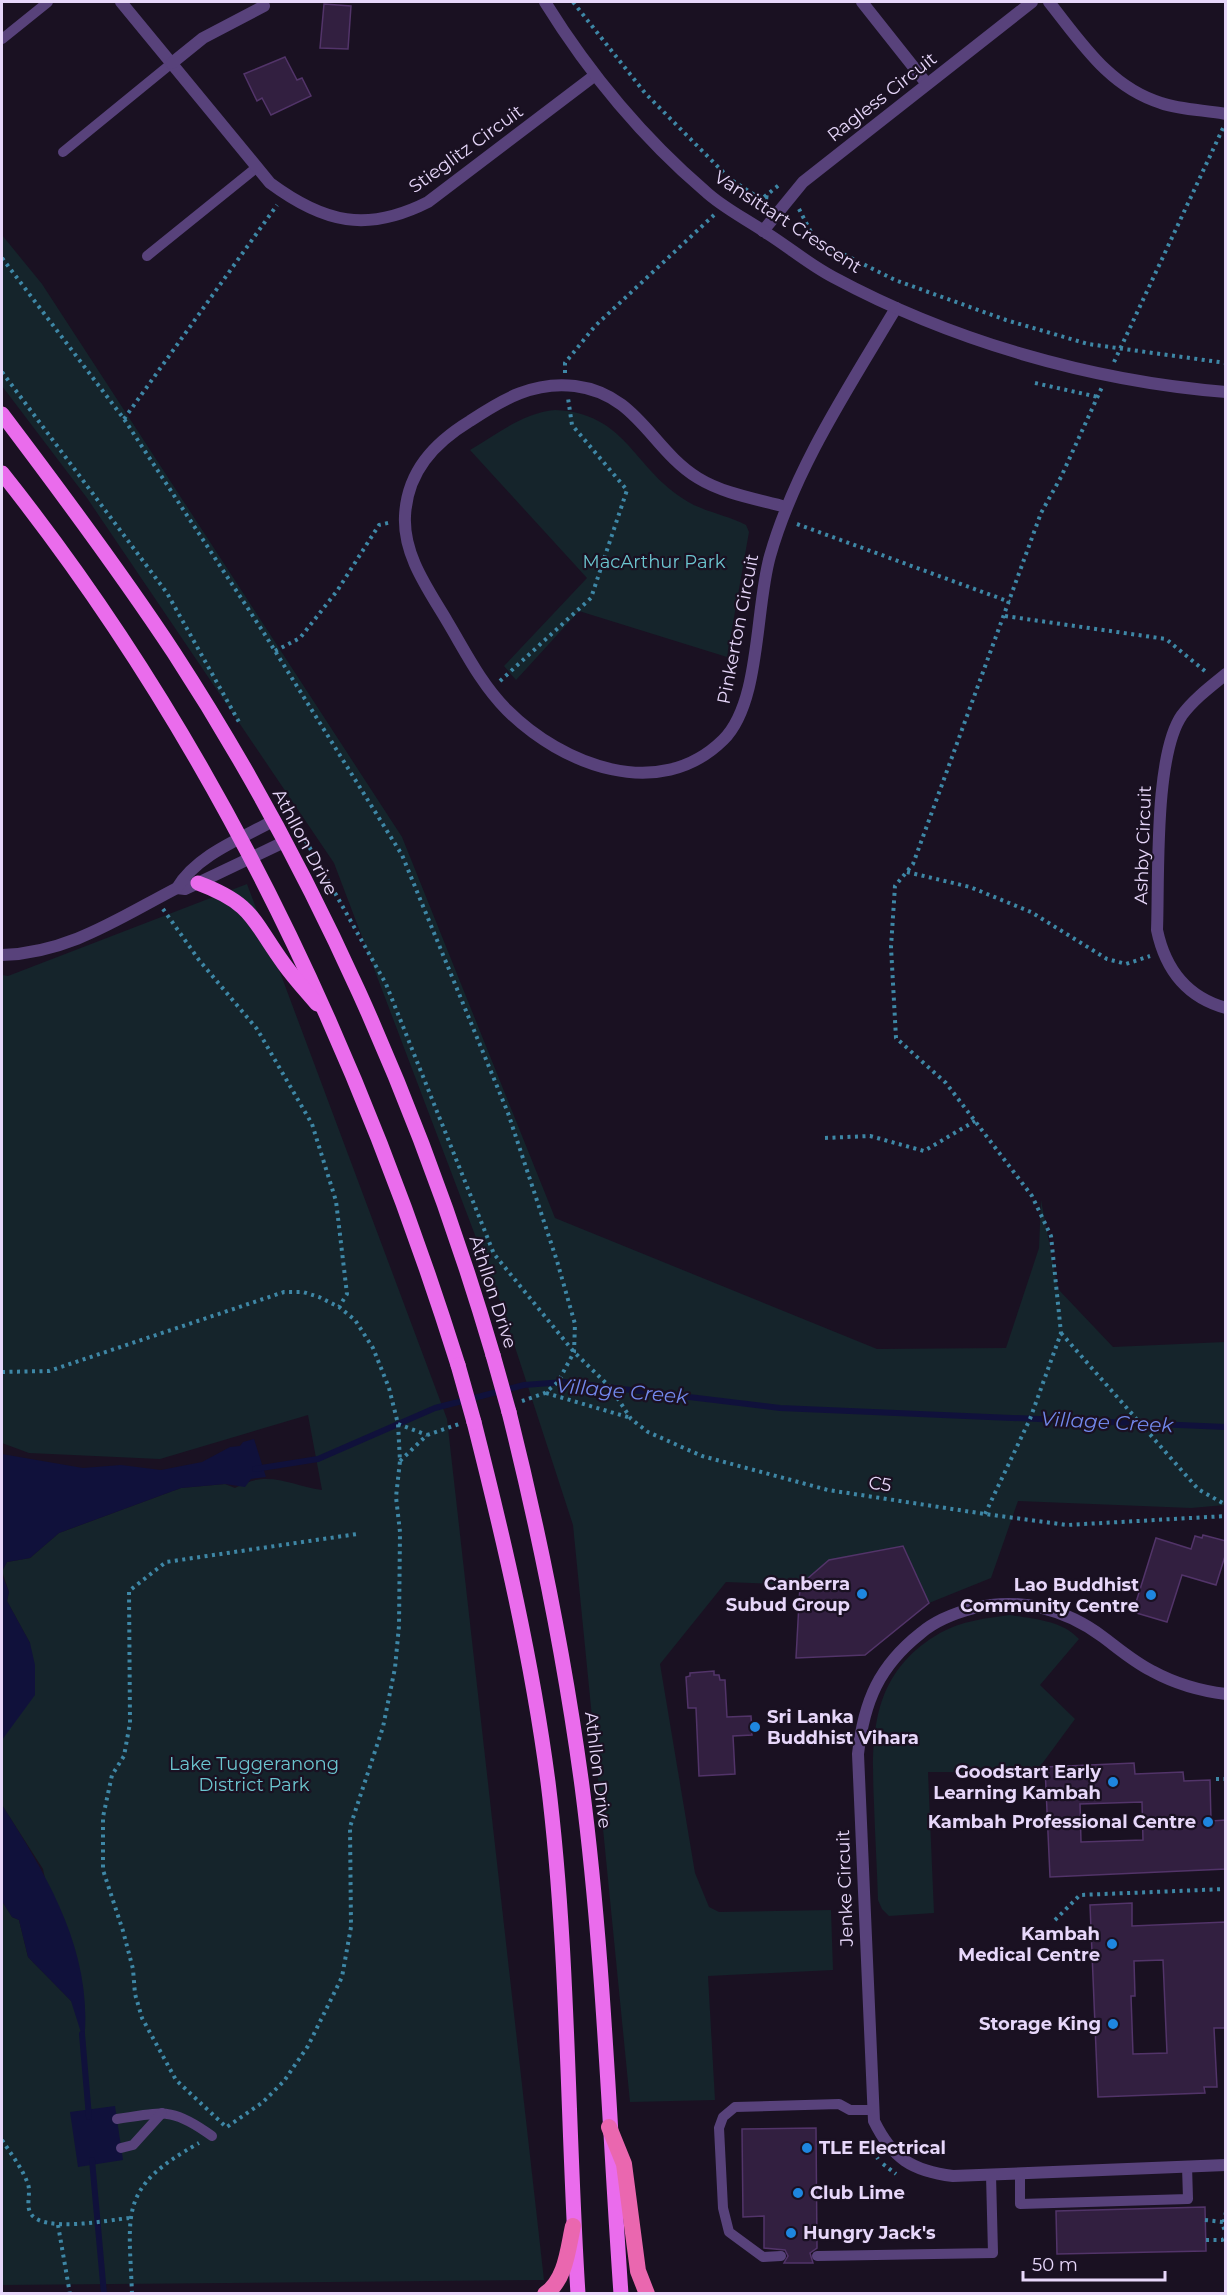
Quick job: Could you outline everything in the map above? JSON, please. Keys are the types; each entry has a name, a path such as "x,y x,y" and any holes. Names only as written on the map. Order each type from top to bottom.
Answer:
{"highway":[{"path":"609,2127 624,2164 638,2271 646,2294"},
{"path":"545,2294 551,2290 564,2268 573,2226"}],"main road":[{"name":"Athllon Drive","path":"2,414 95,538 175,654 273,821 337,945 391,1068 439,1190 493,1355 509,1412 542,1545 563,1658 582,1787 596,1918 621,2294"},
{"path":"2,473 133,656 192,751 251,857 332,1022 393,1170 458,1365 502,1532 526,1648 548,1782 569,2068 573,2226 578,2294"},
{"path":"198,884 224,893 245,908 260,925 283,963 332,1022"}],"street":[{"name":"Stieglitz Circuit","path":"121,2 256,168 285,194 326,215 341,219 373,221 403,215 428,202 594,76"},
{"name":"Vansittart Crescent","path":"545,2 594,76 647,137 706,193 830,276 896,308 1005,348 1079,369 1154,383 1226,392"},
{"path":"862,2 927,84"},
{"name":"Ragless Circuit","path":"763,231 803,182 1032,2"},
{"path":"1049,2 1094,59 1124,86 1162,104 1226,114"},
{"path":"172,63 203,38 264,6"},
{"name":"Pinkerton Circuit","path":"784,513 721,489 697,477 676,460 626,407 606,394 566,385 539,386 514,394 445,436 420,466 409,491 405,519 408,548 420,576 490,690 507,710 535,733 583,760 629,773 664,773 703,757 726,738 741,714 749,687 769,559 784,513 805,467 896,308"},
{"name":"Ashby Circuit","path":"1221,677 1181,716 1169,743 1164,771 1157,930 1162,952 1180,981 1189,990 1214,1005 1226,1008"},
{"path":"2,955 42,952 77,941 177,888 200,861 273,821"},
{"path":"177,888 185,889 198,884 284,842"},
{"name":"Jenke Circuit","path":"1226,1694 1179,1683 1152,1671 1087,1626 1052,1609 1032,1605 1002,1604 958,1612 929,1626 902,1648 884,1670 869,1696 861,1724 858,1754 873,2110 874,2121 883,2140 908,2164 930,2173 952,2176 1226,2165"}],"lane":[{"path":"2,39 48,2"},
{"path":"63,152 172,63"},
{"path":"147,256 256,168"},
{"path":"781,2256 763,2257 729,2232 723,2208 719,2139 719,2128 723,2117 735,2106 839,2104 850,2110 873,2110"},
{"path":"121,2148 133,2145 162,2113"},
{"path":"117,2119 162,2113 186,2117 212,2136"},
{"path":"1020,2173 1020,2204 1188,2199 1187,2166"},
{"path":"818,2256 993,2253 991,2175"}],"path":[{"path":"573,2 645,93 730,178 756,196 795,202 815,240 895,280 1006,320 1088,344 1226,363"},
{"path":"986,1514 1030,1419 1061,1333 1051,1236 1032,1196 946,1083 896,1038 891,947 895,886 913,864 1041,513 1061,477 1226,123"},
{"path":"490,690 591,598 627,490 572,425 565,363 595,326 743,187"},
{"path":"124,419 285,194"},
{"path":"2,258 124,419 275,651 300,638 337,591 379,525 405,519"},
{"path":"1035,383 1098,397"},
{"path":"784,513 1010,602"},
{"path":"1005,616 1166,639 1221,677"},
{"name":"C5","path":"275,651 402,855 508,1113 557,1261 575,1324 574,1352 611,1388 632,1419 648,1432 702,1456 817,1487 1067,1525 1226,1516"},
{"path":"907,872 970,887 1031,912 1107,959 1126,964 1162,952"},
{"path":"155,899 199,960 257,1029 312,1124 336,1201 348,1294 339,1307"},
{"path":"825,1138 870,1136 924,1151 975,1121"},
{"path":"2,1372 16,1374 49,1371 284,1292 303,1292 339,1307 355,1320 373,1348 389,1388 398,1424 400,1461 396,1497 400,1532 396,1658 383,1727 350,1827 351,1928 342,1977 308,2046 284,2081 263,2102 227,2128 176,2156 154,2173 136,2195 129,2218 132,2294"},
{"path":"1061,1333 1198,1490 1226,1505"},
{"path":"545,1393 632,1419"},
{"path":"398,1424 427,1435"},
{"path":"400,1461 427,1435 446,1428"},
{"path":"227,2128 176,2080 142,2018 135,1994 133,1969 126,1941 103,1870 103,1817 112,1775 124,1756 130,1723 129,1591 166,1562 357,1534"},
{"path":"1216,1779 1226,1779"},
{"path":"1055,1920 1080,1895 1226,1890"},
{"path":"2,2140 19,2165 29,2186 30,2212 35,2219 58,2225 129,2218"},
{"path":"1226,2212 1223,2222 1226,2233"},
{"path":"1205,2220 1223,2222"},
{"path":"58,2225 70,2294"},
{"path":"1206,2240 1226,2238"}],"green space":[{"path":"2,235 42,284 402,837 555,1218 877,1349 1006,1348 1039,1248 1041,1200 1058,1289 1113,1347 1225,1342 1225,1505 1191,1508 1018,1501 991,1578 929,1603 903,1546 829,1560 800,1585 726,1582 660,1664 695,1873 709,1907 719,1912 831,1910 833,1970 708,1976 715,2100 630,2102 573,1525 500,1301 334,863 87,498 2,386"},
{"name":"MacArthur Park","path":"555,410 579,413 597,420 613,430 665,485 682,498 697,507 746,525 749,532 727,657 579,611 516,680 504,666 587,578 470,450 521,420"},
{"name":"Lake Tuggeranong District Park","path":"247,884 447,1419 544,2280 2,2285 2,1901 12,1917 19,1920 28,1957 71,2001 43,1869 2,1805 2,1740 30,1643 7,1601 9,1592 2,1571 7,1562 30,1558 59,1533 181,1488 225,1484 235,1488 247,1482 268,1479 322,1490 308,1415 160,1459 29,1453 2,1443 2,975 8,976"},
{"path":"1010,1615 1056,1624 1079,1639 1040,1685 1075,1719 1036,1772 928,1772 934,1913 889,1916 882,1909 878,1900 873,1778 875,1730 888,1686 900,1667 917,1649 940,1633 965,1623"}],"shaded area":[{"path":"254,1439 266,1477 251,1479 245,1487 225,1484 181,1488 59,1533 30,1558 7,1562 2,1571 2,1454 83,1468 121,1465 161,1470 202,1462 230,1447 240,1446 243,1442"},
{"path":"2,1575 9,1592 7,1601 30,1643 35,1665 35,1695 2,1740"},
{"path":"2,1805 51,1888 75,1947 82,1978 85,2009 84,2042 71,2001 28,1957 19,1920 12,1917 2,1901"},
{"path":"115,2106 123,2160 78,2167 70,2112"}],"building":[{"path":"324,4 351,6 348,49 320,48"},
{"path":"285,57 297,80 302,78 311,96 271,115 262,98 257,101 244,74"},
{"path":"1203,1535 1226,1541 1226,1553 1216,1585 1182,1575 1167,1622 1133,1612 1156,1538 1191,1549 1195,1536 1202,1538"},
{"name":"Canberra Subud Group","path":"903,1546 929,1603 865,1655 796,1658 800,1585 829,1560"},
{"path":"714,1671 714,1675 719,1675 720,1680 725,1680 727,1717 751,1716 752,1735 733,1736 735,1774 699,1776 696,1708 688,1708 686,1677 690,1676 690,1673"},
{"name":"Kambah Professional Centre","path":"1134,1763 1135,1774 1183,1772 1184,1781 1210,1780 1211,1821 1226,1820 1226,1869 1050,1877 1045,1767","holes":["1142,1802 1143,1840 1081,1842 1080,1804"]},
{"path":"1132,1903 1132,1926 1226,1922 1226,2028 1214,2028 1217,2087 1204,2087 1205,2093 1098,2097 1090,1905","holes":["1163,1960 1167,2053 1133,2054 1131,1996 1135,1996 1134,1961"]},
{"path":"816,2128 817,2248 810,2253 813,2263 784,2263 788,2256 785,2250 764,2248 764,2216 743,2217 742,2129"},
{"path":"1205,2207 1206,2251 1057,2254 1056,2211"}],"waterway":[{"name":"Village Creek","path":"255,1469 318,1459 435,1408 524,1385 564,1382 780,1408 1226,1427"},
{"path":"82,2034 89,2117"},
{"path":"92,2160 104,2294"}],"place":[{"name":"Canberra Subud Group","path":"862,1594"},
{"name":"Lao Buddhist Community Centre","path":"1151,1595"},
{"name":"Sri Lanka Buddhist Vihara","path":"755,1727"},
{"name":"Goodstart Early Learning Kambah","path":"1113,1782"},
{"name":"Kambah Professional Centre","path":"1208,1822"},
{"name":"Kambah Medical Centre","path":"1112,1944"},
{"name":"Storage King","path":"1113,2024"},
{"name":"TLE Electrical","path":"807,2148"},
{"name":"Club Lime","path":"798,2193"},
{"name":"Hungry Jack's","path":"791,2233"}]}
